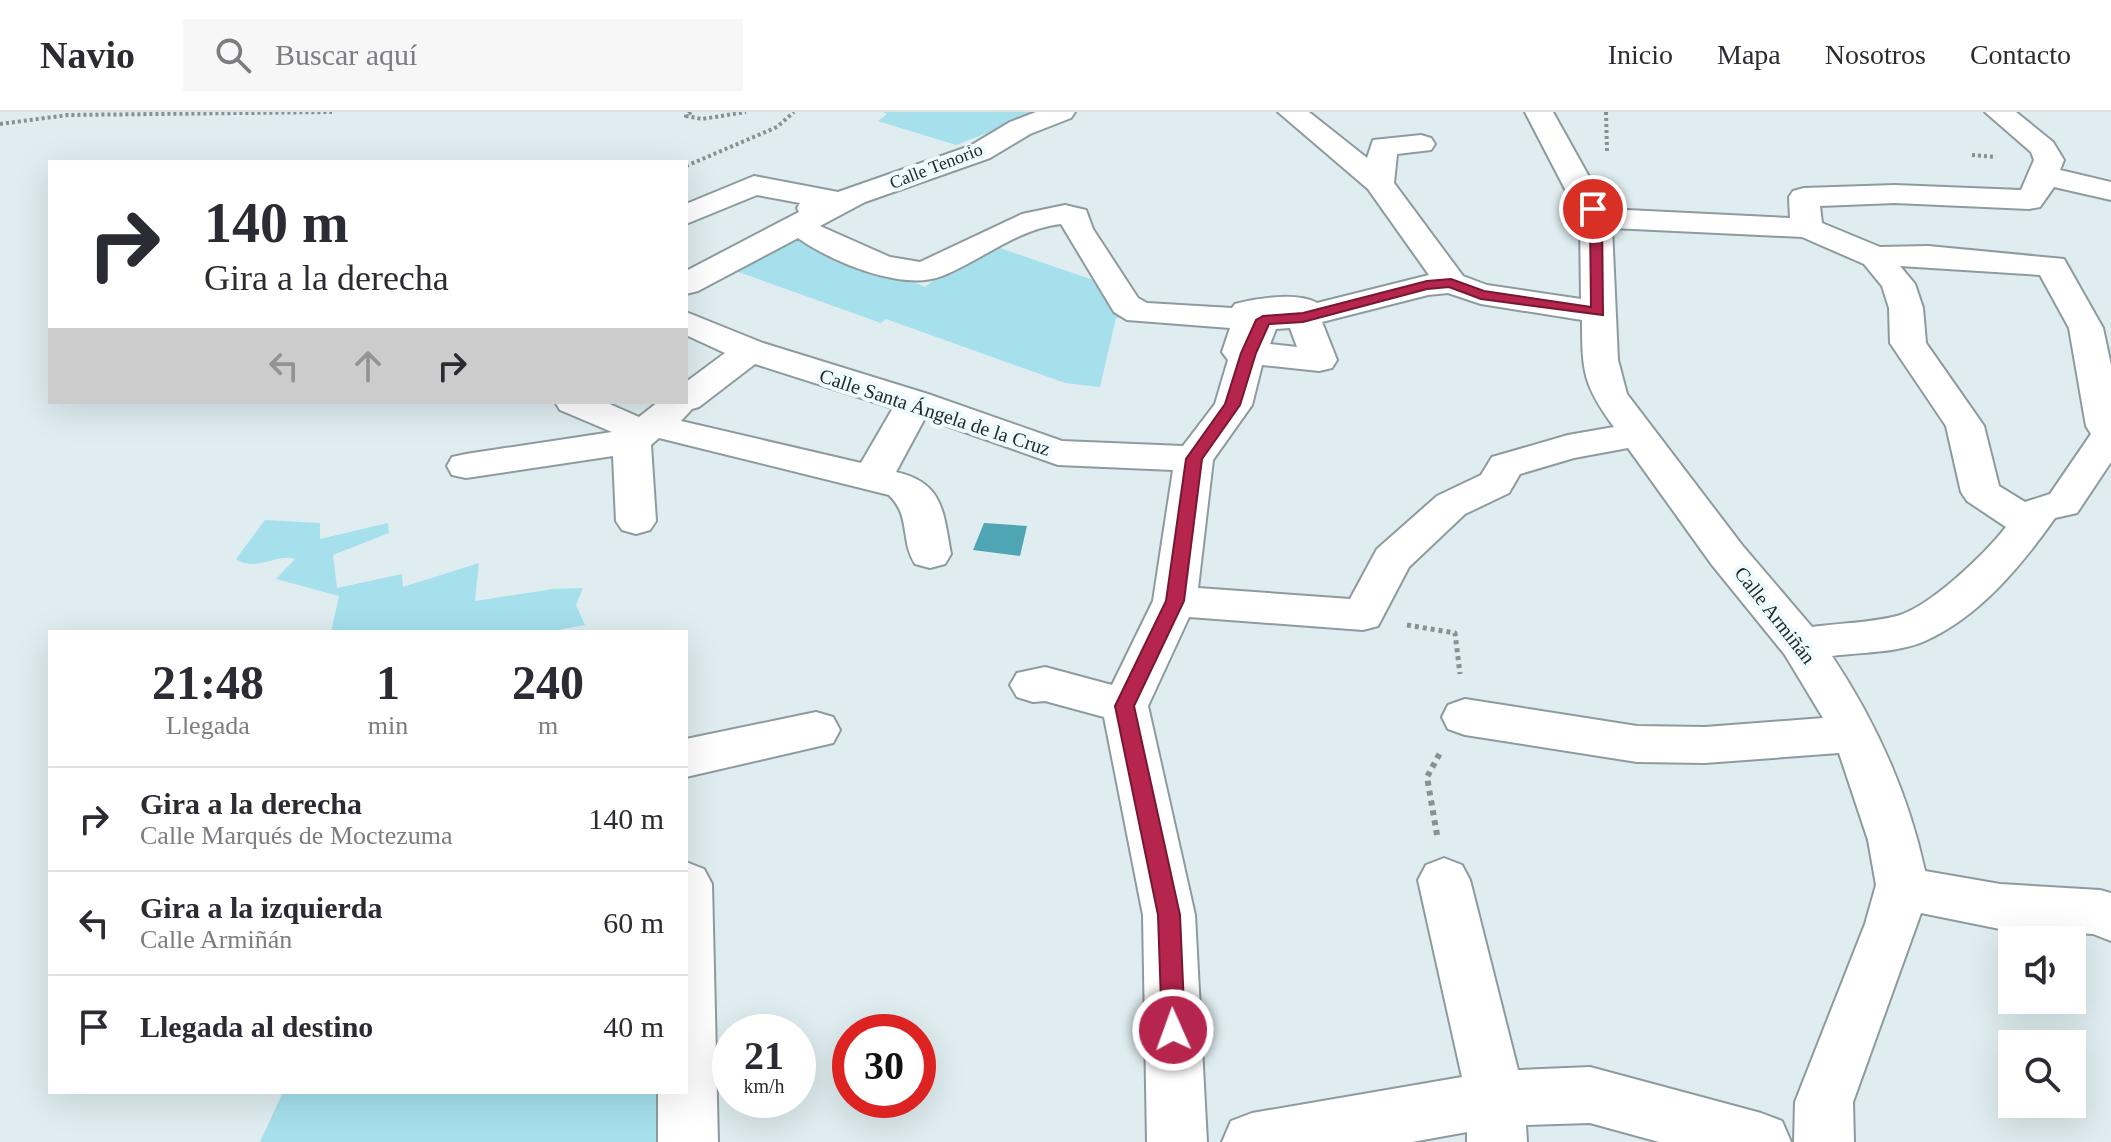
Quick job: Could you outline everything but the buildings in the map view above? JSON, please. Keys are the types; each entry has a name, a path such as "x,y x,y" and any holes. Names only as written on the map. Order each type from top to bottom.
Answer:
{"street":[{"name":"Calle Tenorio","path":"688,283 854,196 980,152 1020,128 1061,112"},
{"path":"810,233 901,270 923,272 995,237 1055,214 1068,213 1075,217 1077,229 1126,305 1139,313 1253,331 1319,360 1303,317 1427,285 1459,286 1464,282 1493,286 1496,291 1578,295 1589,311 1577,330 1481,327 1459,286 1379,183 1292,112"},
{"name":"Calle Armiñán","path":"1539,112 1596,218 1589,311 1609,395 1727,555 1801,644 1855,734 1893,840 1902,885 1892,924 1824,1102 1824,1142"},
{"path":"1807,228 1804,197 1831,186 1872,196 1895,194 2029,200 2038,190 2049,160 2043,148 1999,112"},
{"path":"1379,183 1383,146 1421,144"},
{"path":"2043,175 2111,191"},
{"path":"688,214 754,185 829,199 688,273"},
{"path":"1596,218 1807,228 1875,257 1928,256 2052,266 2086,328 2108,432 2107,439 2063,504 2042,508 2004,559 1949,606 1909,630 1801,644"},
{"path":"1875,257 1898,284 1906,308 1908,343 1965,426 1981,492 2029,523"},
{"name":"Calle Santa Ángela de la Cruz","path":"688,323 750,351 915,402 1058,453 1194,459"},
{"path":"1177,1142 1169,915 1125,706 1175,601 1194,459 1233,405 1253,331"},
{"path":"688,398 750,351"},
{"path":"873,477 915,402"},
{"path":"577,404 642,433 873,477 903,486 921,503 930,554"},
{"path":"466,466 642,433 680,404"},
{"path":"636,521 642,433"},
{"path":"1175,601 1363,615 1392,559 1451,505 1495,484 1506,466 1568,447 1636,435"},
{"path":"1033,685 1045,684 1125,706"},
{"path":"1465,717 1637,744 1705,745 1855,734"},
{"path":"688,758 816,730"},
{"path":"1444,880 1496,1120"},
{"path":"1902,885 1939,899 2004,907 2100,912 2111,918"},
{"path":"688,1094 688,1142"},
{"path":"1252,1142 1496,1120 1590,1095 1761,1142"}],"path":[{"path":"23,120 52,112"},
{"path":"0,124 122,112 332,112"},
{"path":"691,112 686,116 702,119 746,112"},
{"path":"688,165 777,127 794,112"},
{"path":"1363,615 1455,633 1465,717"},
{"path":"1433,766 1427,777 1444,880"}],"shaded area":[{"path":"883,112 1041,112 956,145 878,121 887,114"},
{"path":"801,233 925,287 944,272 1000,248 1099,282 1122,318 1116,318 1100,387 1065,383 886,319 881,323 733,270"},
{"path":"265,520 320,523 320,539 388,523 389,533 333,555 337,588 402,574 403,587 479,563 475,601 553,589 583,588 576,605 585,625 557,630 331,630 339,596 276,579 295,559 280,558 251,564 236,559"},
{"path":"984,523 1027,526 1020,556 973,550"},
{"path":"282,1094 669,1094 667,1142 260,1142"}],"route":[{"path":"1173,1030 1169,915 1125,706 1175,601 1194,459 1233,405 1248,353 1263,320 1303,317 1427,285 1451,283 1481,294 1598,312 1596,218 1593,209"}]}
